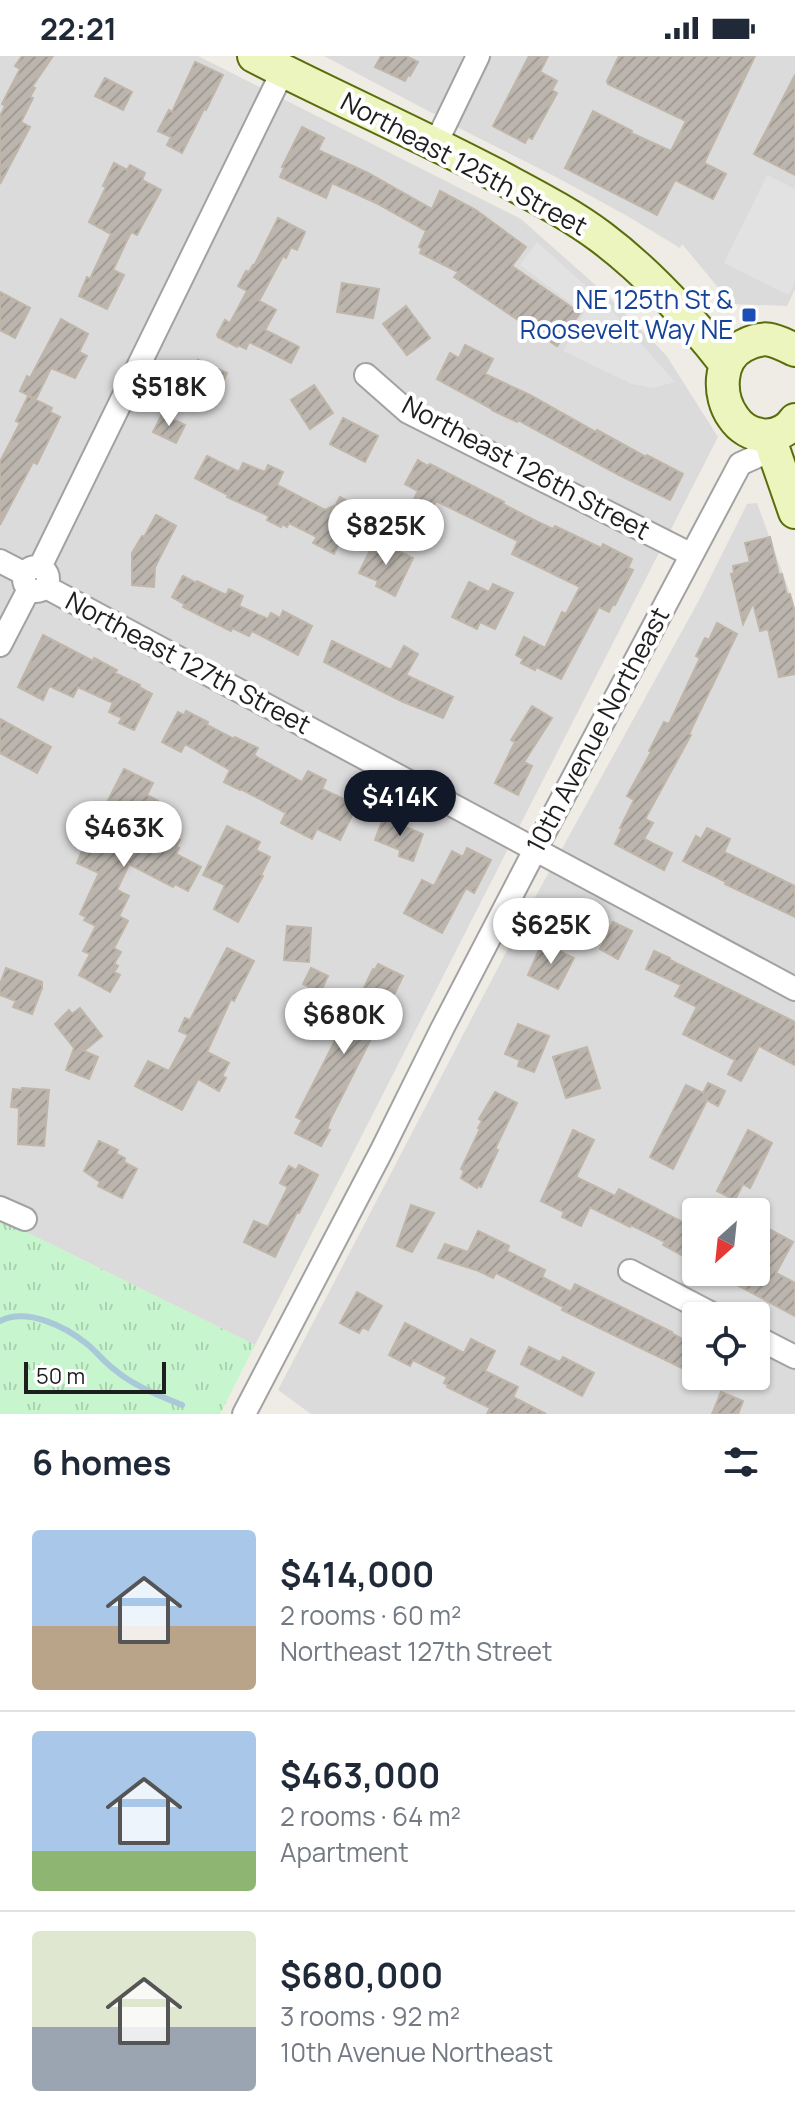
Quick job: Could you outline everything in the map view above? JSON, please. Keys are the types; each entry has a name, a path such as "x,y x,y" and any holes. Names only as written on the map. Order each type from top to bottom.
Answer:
{"main road":[{"name":"Northeast 125th Street","path":"254,56 436,143 539,198 600,236 656,283 725,363"},
{"path":"795,350 772,339 750,342 736,349 725,363 722,380 728,408 734,419 753,433 779,435 795,512"}],"street":[{"path":"436,143 478,56"},
{"path":"0,645 285,71"},
{"name":"Northeast 126th Street","path":"366,375 408,412 690,554"},
{"name":"10th Avenue Northeast","path":"244,1414 690,554 740,464 779,435"},
{"name":"Northeast 127th Street","path":"0,561 795,989"},
{"path":"0,1208 25,1219"},
{"path":"630,1271 689,1302"},
{"path":"770,1344 795,1357"}],"shaded area":[{"path":"0,56 198,56 521,219 609,297 666,355 718,437 255,1345 0,1219"},
{"path":"324,56 467,56 442,107 434,114"},
{"path":"487,56 795,56 795,289 787,306 732,304 682,244 680,248 556,177 453,125"},
{"path":"767,175 795,189 795,282 789,295 724,263"},
{"path":"537,242 607,305 675,382 653,388 632,384 563,351 584,313 520,265"},
{"path":"757,503 795,607 795,1414 311,1414 278,1390 527,912 698,602 747,504"}],"green space":[{"path":"0,1219 255,1345 220,1414 0,1414"}],"building":[{"path":"22,56 53,56 32,87 35,88 30,97 33,98 21,122 30,127 0,184 0,116 5,106 2,104 20,69 15,66"},
{"path":"381,56 406,56 418,62 405,81 375,67"},
{"path":"529,56 548,56 540,72 557,81 552,90 557,93 532,139 528,137 525,143 493,126"},
{"path":"619,56 755,56 704,163 726,174 713,199 675,180 657,215 565,168 593,111 671,151 686,121 608,84"},
{"path":"195,62 223,75 182,153 167,145 171,137 158,131 169,110 172,112"},
{"path":"795,75 795,175 754,154"},
{"path":"105,78 132,92 123,110 95,96"},
{"path":"302,127 324,138 318,150 368,173 432,209 440,191 476,210 526,247 512,266 580,313 557,346 454,277 458,272 420,253 422,249 419,247 426,231 332,183 326,198 280,177"},
{"path":"114,163 127,170 130,165 145,173 142,180 161,190 137,235 131,232 113,270 124,275 107,309 79,296 111,234 89,222"},
{"path":"278,218 305,232 297,250 291,247 286,258 283,256 259,301 276,310 265,330 299,347 291,363 249,342 246,349 217,335 225,320 230,323 247,291 238,286 246,271 249,272 254,266"},
{"path":"342,283 379,289 373,318 337,312"},
{"path":"0,292 30,308 15,338 0,330"},
{"path":"406,306 430,338 407,355 383,324"},
{"path":"61,319 88,334 79,352 87,356 75,378 51,368 36,399 20,391"},
{"path":"465,345 493,359 485,374 683,474 670,500 437,379 450,353 459,358"},
{"path":"198,360 227,373 212,404 183,391"},
{"path":"314,385 333,413 310,429 291,400"},
{"path":"28,396 52,408 50,412 60,417 37,464 33,462 0,525 0,462 20,423 16,421"},
{"path":"162,414 185,425 176,443 153,432"},
{"path":"343,418 378,436 365,462 330,444"},
{"path":"207,456 239,472 243,463 265,472 268,465 283,472 277,485 325,510 336,505 340,497 375,517 360,546 342,537 334,554 313,543 317,537 289,523 287,527 282,524 281,527 267,520 269,516 195,478"},
{"path":"418,460 553,529 555,526 601,548 603,544 632,559 628,568 633,570 615,605 609,612 599,607 561,679 521,663 523,659 516,655 524,637 545,648 562,612 566,614 580,587 512,554 518,541 436,501 427,519 409,509 418,491 405,484"},
{"path":"156,515 176,526 155,567 154,587 132,585 132,553"},
{"path":"770,537 779,575 782,574 795,613 795,674 779,677 768,629 760,631 753,603 743,624 731,574 734,573 733,566 750,562 745,543"},
{"path":"375,540 413,558 395,596 376,586 378,581 359,573"},
{"path":"183,576 226,595 229,589 243,596 239,606 268,619 271,613 280,618 283,611 312,626 298,655 252,631 249,636 232,628 231,631 183,607 184,604 172,597"},
{"path":"469,582 489,592 493,584 513,593 495,629 480,622 477,629 452,617"},
{"path":"717,623 737,634 691,735 645,819 653,823 644,839 672,853 664,870 615,844 634,800 627,796 664,722 669,724 700,658 696,656"},
{"path":"43,635 117,670 115,673 152,694 134,730 119,723 122,718 109,712 113,703 78,687 73,697 49,686 43,700 18,687"},
{"path":"332,641 391,670 404,646 418,654 406,675 453,697 443,718 401,701 324,662"},
{"path":"532,706 552,718 524,762 532,766 518,795 495,783 515,742 511,740"},
{"path":"186,711 234,739 258,748 254,755 302,782 308,771 326,780 322,789 357,805 340,840 317,829 312,839 281,823 286,813 224,782 230,770 185,744 181,752 162,742 178,712 184,715"},
{"path":"0,719 51,747 37,773 0,753"},
{"path":"124,769 153,783 147,795 158,801 146,823 180,840 176,854 201,867 188,891 175,884 173,887 129,864 117,890 129,896 119,916 128,921 114,948 121,952 114,964 118,966 114,972 120,975 110,992 79,975 90,954 83,951 96,926 80,914 99,873 77,863 93,824 95,826"},
{"path":"383,818 423,834 413,861 399,856 400,850 375,840"},
{"path":"227,826 260,842 256,850 270,857 238,922 214,909 225,885 203,875"},
{"path":"707,828 730,839 724,852 795,886 795,917 683,861 696,836 701,839"},
{"path":"467,848 491,860 474,893 466,888 442,933 404,913 422,880 434,886 452,851 463,857"},
{"path":"613,922 632,931 618,959 600,949"},
{"path":"287,926 311,928 309,962 284,960"},
{"path":"542,943 574,958 558,989 528,975"},
{"path":"227,948 254,961 234,1001 231,999 207,1052 229,1063 222,1076 226,1078 219,1091 198,1079 182,1110 135,1086 148,1061 169,1071 188,1035 179,1031 185,1018 190,1020"},
{"path":"654,951 795,1022 795,1065 759,1046 741,1081 728,1074 735,1060 683,1034 697,1007 675,996 681,985 646,969"},
{"path":"378,964 403,976 391,1001 379,995 366,1022 377,1027 331,1118 327,1129 330,1130 321,1146 295,1133 302,1120 296,1117 336,1039 326,1034 338,1008 351,1014"},
{"path":"6,968 42,982 32,1014 13,1007 16,1001 0,995"},
{"path":"311,968 328,976 320,993 303,984"},
{"path":"80,1008 102,1036 84,1051 98,1057 89,1079 66,1070 74,1048 55,1024 69,1010 72,1014"},
{"path":"518,1024 549,1036 534,1072 518,1066 520,1060 505,1054"},
{"path":"587,1047 600,1088 566,1098 553,1057"},
{"path":"708,1083 725,1091 718,1106 707,1100 673,1169 650,1157 686,1085 703,1093"},
{"path":"13,1089 49,1090 44,1146 18,1144 19,1108 11,1107"},
{"path":"495,1092 517,1103 481,1187 478,1185 477,1188 461,1178 464,1171 461,1169 480,1129 482,1121 479,1119"},
{"path":"573,1130 594,1140 576,1177 615,1196 619,1189 682,1222 682,1255 663,1245 665,1242 590,1207 581,1226 562,1217 564,1212 541,1201"},
{"path":"748,1130 772,1143 750,1188 743,1184 736,1198 717,1191"},
{"path":"99,1141 118,1150 116,1154 125,1158 124,1162 137,1169 122,1198 98,1186 100,1182 84,1171"},
{"path":"299,1165 318,1175 275,1257 244,1242 254,1221 268,1227 288,1187 280,1183 289,1166 296,1170"},
{"path":"411,1205 434,1213 412,1252 397,1246"},
{"path":"770,1230 793,1242 776,1273 795,1283 795,1316 739,1286 770,1286"},
{"path":"478,1231 509,1246 507,1251 545,1270 542,1277 571,1292 575,1284 672,1332 682,1339 682,1368 562,1310 563,1307 496,1273 493,1278 438,1258 445,1244 468,1252"},
{"path":"357,1292 382,1306 368,1330 363,1327 359,1333 340,1323"},
{"path":"405,1323 464,1353 471,1339 495,1351 485,1371 518,1387 513,1397 546,1414 487,1414 490,1408 447,1387 444,1383 447,1377 413,1360 410,1366 389,1355"},
{"path":"529,1347 560,1362 563,1357 594,1373 582,1396 521,1364"},
{"path":"721,1392 743,1401 738,1414 712,1414"}],"waterway":[{"path":"0,1321 22,1316 46,1321 68,1331 130,1381 182,1405"}],"place":[{"name":"NE 125th St & Roosevelt Way NE","path":"749,315"}]}
